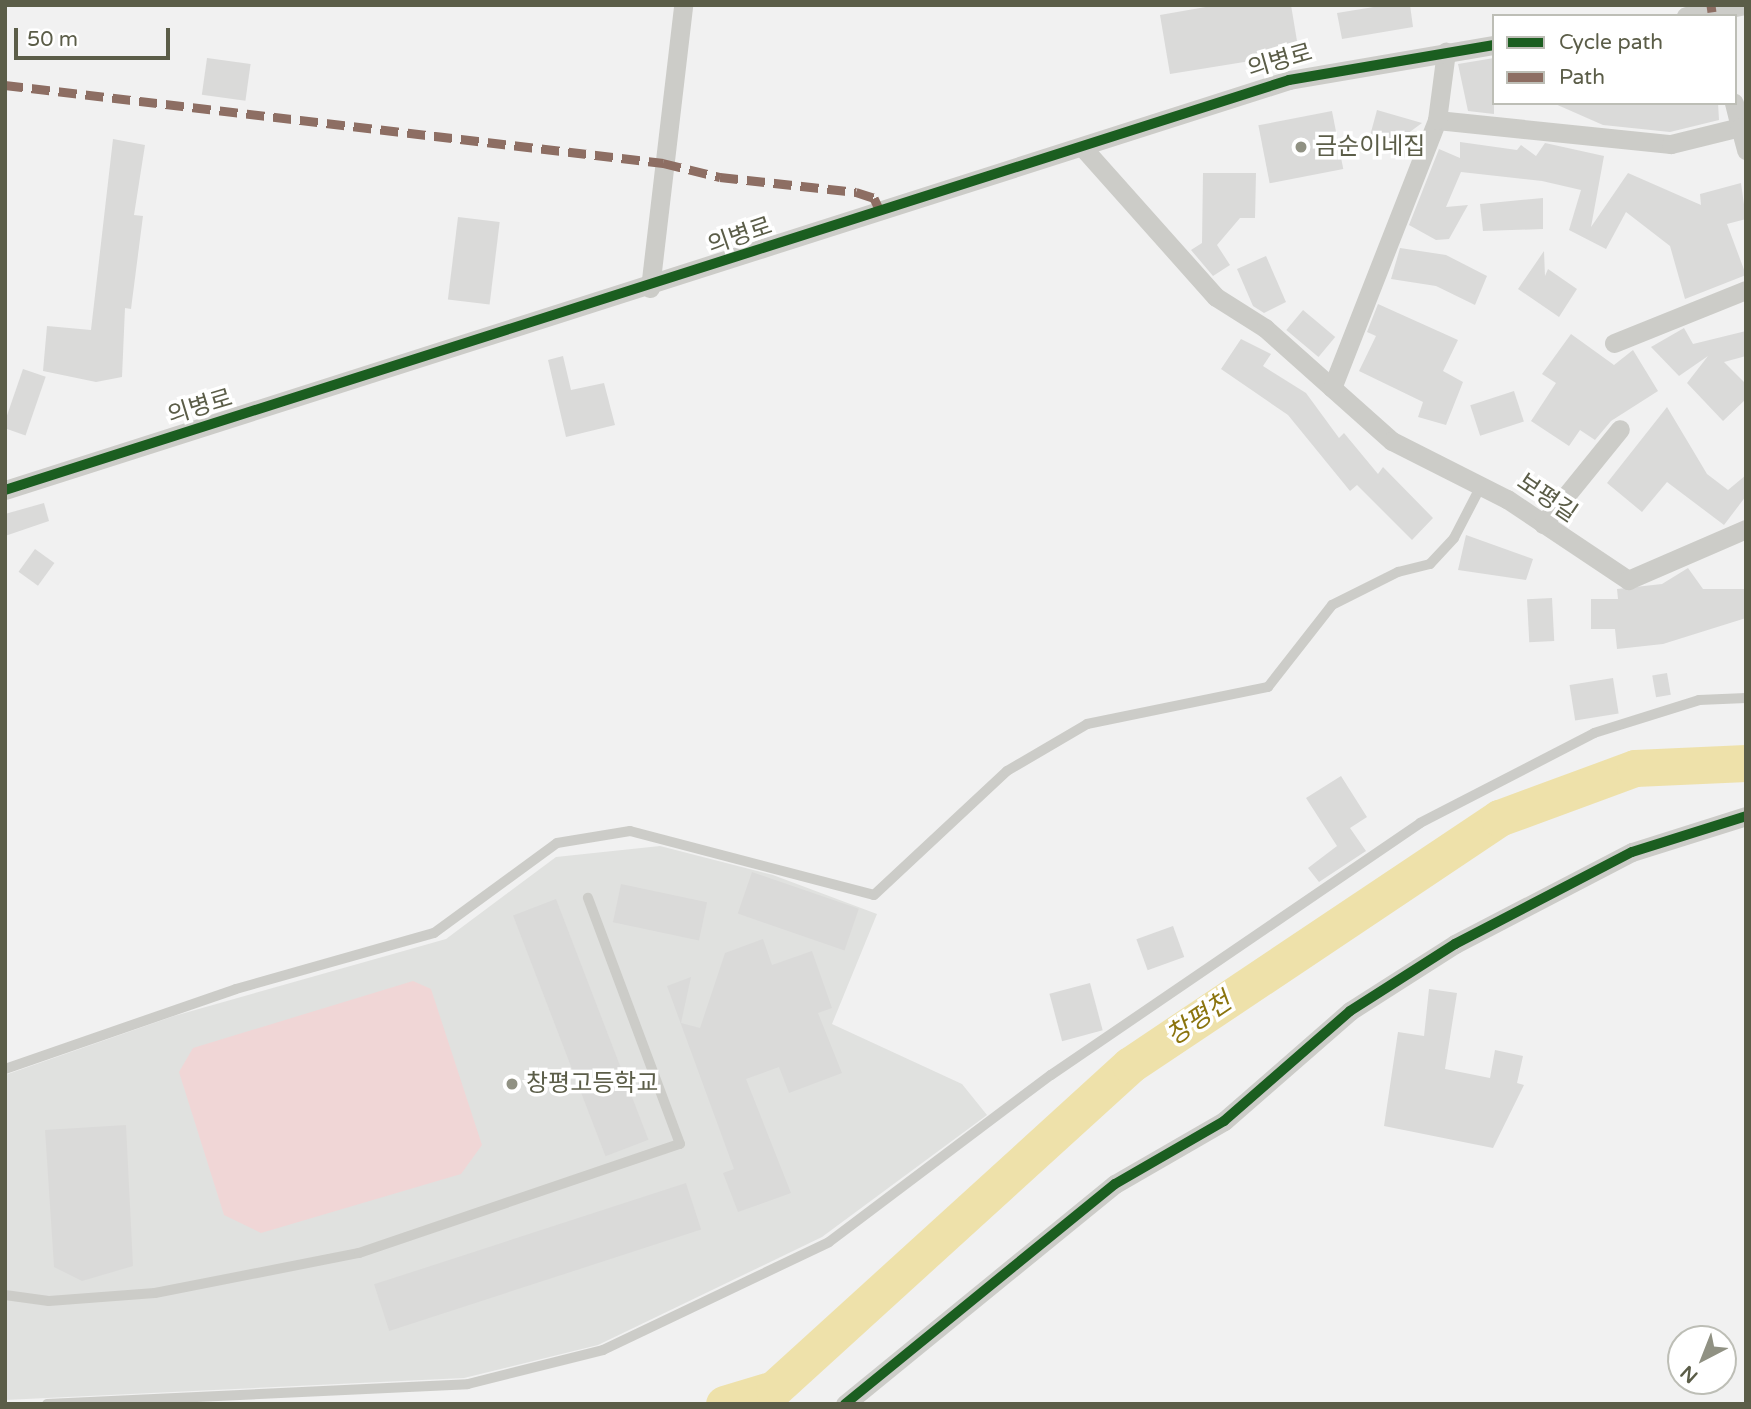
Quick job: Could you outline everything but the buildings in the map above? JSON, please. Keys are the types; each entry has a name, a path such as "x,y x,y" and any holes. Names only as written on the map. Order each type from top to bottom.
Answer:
{"street":[{"path":"650,288 683,5"},
{"path":"1713,14 1746,5"},
{"name":"의병로","path":"5,490 650,288 1321,71 1492,45"},
{"path":"1332,388 1437,120 1446,52"},
{"path":"1734,105 1746,150"},
{"path":"1437,120 1671,144 1740,127"},
{"name":"보평길","path":"1084,149 1216,298 1265,328 1392,441 1481,485 1628,580 1746,529"},
{"path":"1614,343 1746,290"},
{"path":"1543,524 1620,429"},
{"path":"845,1404 1115,1184 1224,1121 1350,1011 1455,944 1632,852 1746,816"}],"lane":[{"path":"5,1069 236,989 434,933 557,843 630,831 874,895 1007,771 1087,724 1268,687 1332,606 1398,572 1430,564 1454,538 1481,485"},
{"path":"47,1404 468,1384 603,1350 829,1242 1051,1075 1420,823 1594,733 1699,700 1746,698"},
{"path":"5,1294 49,1301 155,1293 359,1253 680,1144 588,898"}],"shaded area":[{"name":"창평고등학교","path":"660,846 773,875 877,914 832,1024 962,1084 987,1115 822,1237 598,1345 464,1378 5,1400 5,1075 174,1016 446,939 556,857"},
{"path":"413,981 431,989 482,1145 461,1174 261,1233 224,1215 179,1072 193,1048"}],"waterway":[{"name":"창평천","path":"724,1404 774,1389 1130,1065 1499,818 1635,768 1746,763"}],"marked path":[{"path":"1711,5 1712,12"},
{"path":"5,85 663,163 720,177 856,192 874,198 880,211"}],"cycle path":[{"path":"5,490 1289,80 1492,45"},
{"path":"845,1404 1115,1184 1224,1121 1350,1011 1455,944 1632,852 1746,816"}],"place":[{"name":"금순이네집","path":"1301,147"},
{"name":"창평고등학교","path":"512,1084"}]}
